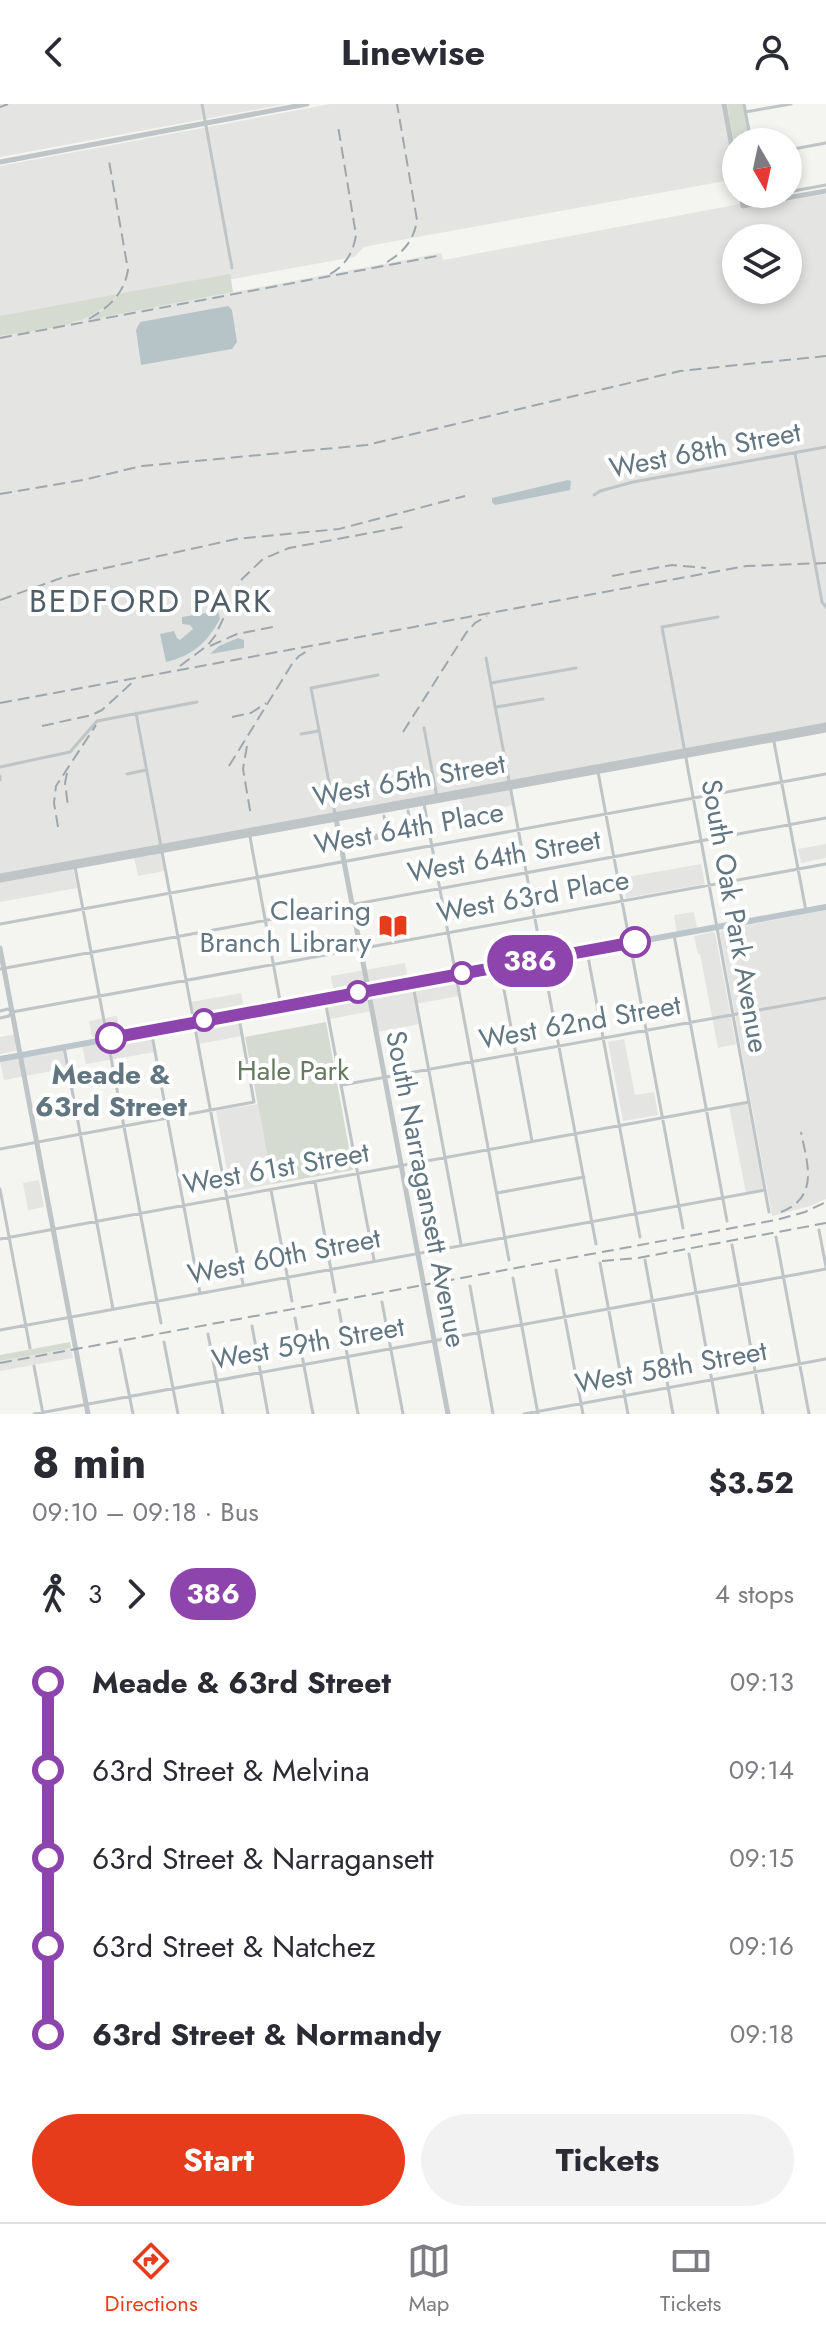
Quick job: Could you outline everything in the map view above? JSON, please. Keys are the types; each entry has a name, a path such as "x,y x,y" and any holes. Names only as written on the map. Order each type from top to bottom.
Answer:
{"main road":[{"path":"0,1059 826,907"}],"street":[{"path":"202,104 232,268"},
{"path":"0,162 307,104"},
{"path":"724,104 728,128"},
{"path":"744,104 748,128"},
{"path":"745,112 791,104"},
{"path":"802,147 826,143"},
{"path":"802,191 826,188"},
{"path":"802,193 826,188"},
{"name":"West 68th Street","path":"594,495 633,482 826,447"},
{"path":"795,453 822,602 826,607"},
{"name":"South Oak Park Avenue","path":"718,617 662,627 769,1212"},
{"path":"486,658 596,1244"},
{"path":"491,683 576,668"},
{"name":"South Narragansett Avenue","path":"378,675 311,688 448,1414"},
{"path":"496,707 543,699"},
{"path":"0,767 70,752 97,721 197,702"},
{"path":"136,713 244,1285"},
{"path":"424,728 437,798"},
{"name":"West 65th Street","path":"0,878 826,728"},
{"path":"301,734 319,731"},
{"path":"773,737 806,911"},
{"path":"597,769 683,1228"},
{"path":"127,774 147,770"},
{"name":"West 64th Place","path":"0,924 826,774"},
{"path":"423,801 509,1260"},
{"path":"408,811 412,830"},
{"path":"384,816 387,835"},
{"name":"West 64th Street","path":"2,969 826,818"},
{"path":"362,839 428,827"},
{"path":"249,832 281,1006"},
{"path":"75,864 161,1323"},
{"name":"West 63rd Place","path":"0,1018 12,1012 826,864"},
{"path":"674,935 727,1221"},
{"path":"0,948 88,1414"},
{"path":"587,951 640,1237"},
{"path":"500,966 532,1141"},
{"path":"412,982 461,1244"},
{"path":"325,998 374,1260"},
{"name":"West 62nd Street","path":"342,1085 826,998"},
{"name":"West 63rd Place","path":"0,1011 8,1009 12,1012"},
{"path":"0,1149 254,1102 238,1014"},
{"path":"151,1030 200,1293"},
{"path":"64,1047 113,1309"},
{"name":"West 61st Street","path":"0,1239 749,1102"},
{"path":"497,1193 584,1177"},
{"path":"314,1181 335,1292"},
{"path":"0,1189 30,1348"},
{"path":"271,1189 292,1301"},
{"name":"West 60th Street","path":"0,1330 765,1190"},
{"path":"819,1230 826,1268"},
{"path":"776,1237 809,1414"},
{"path":"732,1245 763,1414"},
{"path":"689,1254 718,1414"},
{"path":"645,1260 673,1414"},
{"path":"600,1263 628,1414"},
{"name":"West 59th Street","path":"34,1414 826,1268"},
{"path":"556,1270 583,1414"},
{"path":"513,1278 538,1413"},
{"path":"470,1286 493,1414"},
{"path":"382,1302 403,1414"},
{"path":"339,1310 358,1414"},
{"path":"295,1318 313,1414"},
{"path":"252,1326 268,1414"},
{"path":"208,1334 223,1414"},
{"path":"164,1342 178,1414"},
{"path":"120,1349 133,1414"},
{"name":"West 58th Street","path":"524,1414 826,1359"},
{"path":"34,1366 42,1413"}],"shaded area":[{"path":"0,104 286,104 0,157"},
{"path":"330,104 727,104 732,128 722,128 722,182 379,244 364,247 354,257 116,300 95,318 441,253 443,260 722,207 802,208 802,198 826,194 826,723 0,875 0,336 82,321 0,321 0,166"},
{"path":"228,306 232,310 237,342 232,349 141,365 136,330 140,322"},
{"path":"571,481 570,490 495,505 492,502 492,498"},
{"path":"218,611 220,619 204,642 184,656 166,662 160,634 174,631 180,640 193,629 190,625 182,624 182,617"},
{"path":"238,638 244,640 244,648 210,654 219,646"},
{"path":"510,788 514,805 463,814 460,798"},
{"path":"826,844 826,858 801,863 798,849"},
{"path":"161,852 164,871 138,876 134,857"},
{"path":"701,864 705,884 626,898 622,878"},
{"path":"73,869 77,888 0,902 0,882"},
{"path":"826,910 826,1199 772,1216 720,933 722,930"},
{"path":"694,912 697,928 677,932 674,915"},
{"path":"715,933 736,1044 718,1048 694,936"},
{"path":"525,942 529,959 499,964 496,947"},
{"path":"405,963 408,980 334,994 331,976"},
{"path":"456,977 459,996 416,1004 419,1024 377,1032 372,1011 330,1019 327,1002"},
{"path":"241,993 244,1009 195,1018 191,1002"},
{"path":"117,1016 120,1032 92,1037 89,1021"},
{"path":"238,1017 242,1036 199,1044 196,1025"},
{"path":"151,1033 155,1052 86,1064 82,1046"},
{"path":"17,1034 20,1050 0,1054 0,1037"},
{"path":"624,1039 635,1095 654,1092 658,1115 623,1121 608,1042"},
{"path":"64,1050 67,1068 4,1080 0,1061"},
{"path":"747,1103 764,1190 746,1193 729,1106"},
{"path":"258,1104 273,1184 231,1192 216,1111"},
{"path":"39,1180 44,1207 28,1210 23,1183"},
{"path":"71,1348 73,1358 0,1371 0,1361"}],"green space":[{"path":"727,104 743,104 747,128 732,128"},
{"path":"230,274 233,292 93,319 122,293"},
{"path":"118,294 94,314 79,320 48,329 0,336 0,316"},
{"name":"Hale Park","path":"326,1022 353,1170 273,1184 245,1037"},
{"path":"70,1342 71,1348 0,1361 0,1355"}],"railway":[{"path":"0,107 8,104"},
{"path":"387,262 407,245 417,220 397,104"},
{"path":"330,274 348,258 356,235 338,126"},
{"path":"89,319 114,299 123,286 128,270 109,161"},
{"path":"0,338 437,256"},
{"path":"0,494 142,466 367,445 680,371 826,356"},
{"path":"0,600 64,577 236,539 339,529 465,496"},
{"path":"180,666 215,636 242,579 263,559 289,548 408,526"},
{"path":"0,703 746,566 826,563"},
{"path":"612,576 672,565 706,568"},
{"path":"403,732 466,633 487,616"},
{"path":"210,646 237,634 273,627"},
{"path":"229,766 292,664 311,649"},
{"path":"42,726 92,715 102,710 135,680"},
{"path":"232,717 251,713 266,703"},
{"path":"58,827 54,803 56,786 96,725"},
{"path":"247,746 243,769 251,816"},
{"path":"67,773 68,806"},
{"path":"781,1212 793,1206 806,1188 808,1167 801,1132"},
{"path":"0,1363 776,1220 826,1202"},
{"path":"602,1261 638,1258 826,1223"}],"bus line":[{"name":"386","path":"111,1038 635,942"}],"place":[{"name":"Clearing Branch Library","path":"393,926"},
{"name":"Meade & 63rd Street","path":"111,1038"}],"district":[{"name":"BEDFORD PARK","path":"151,601"}]}
